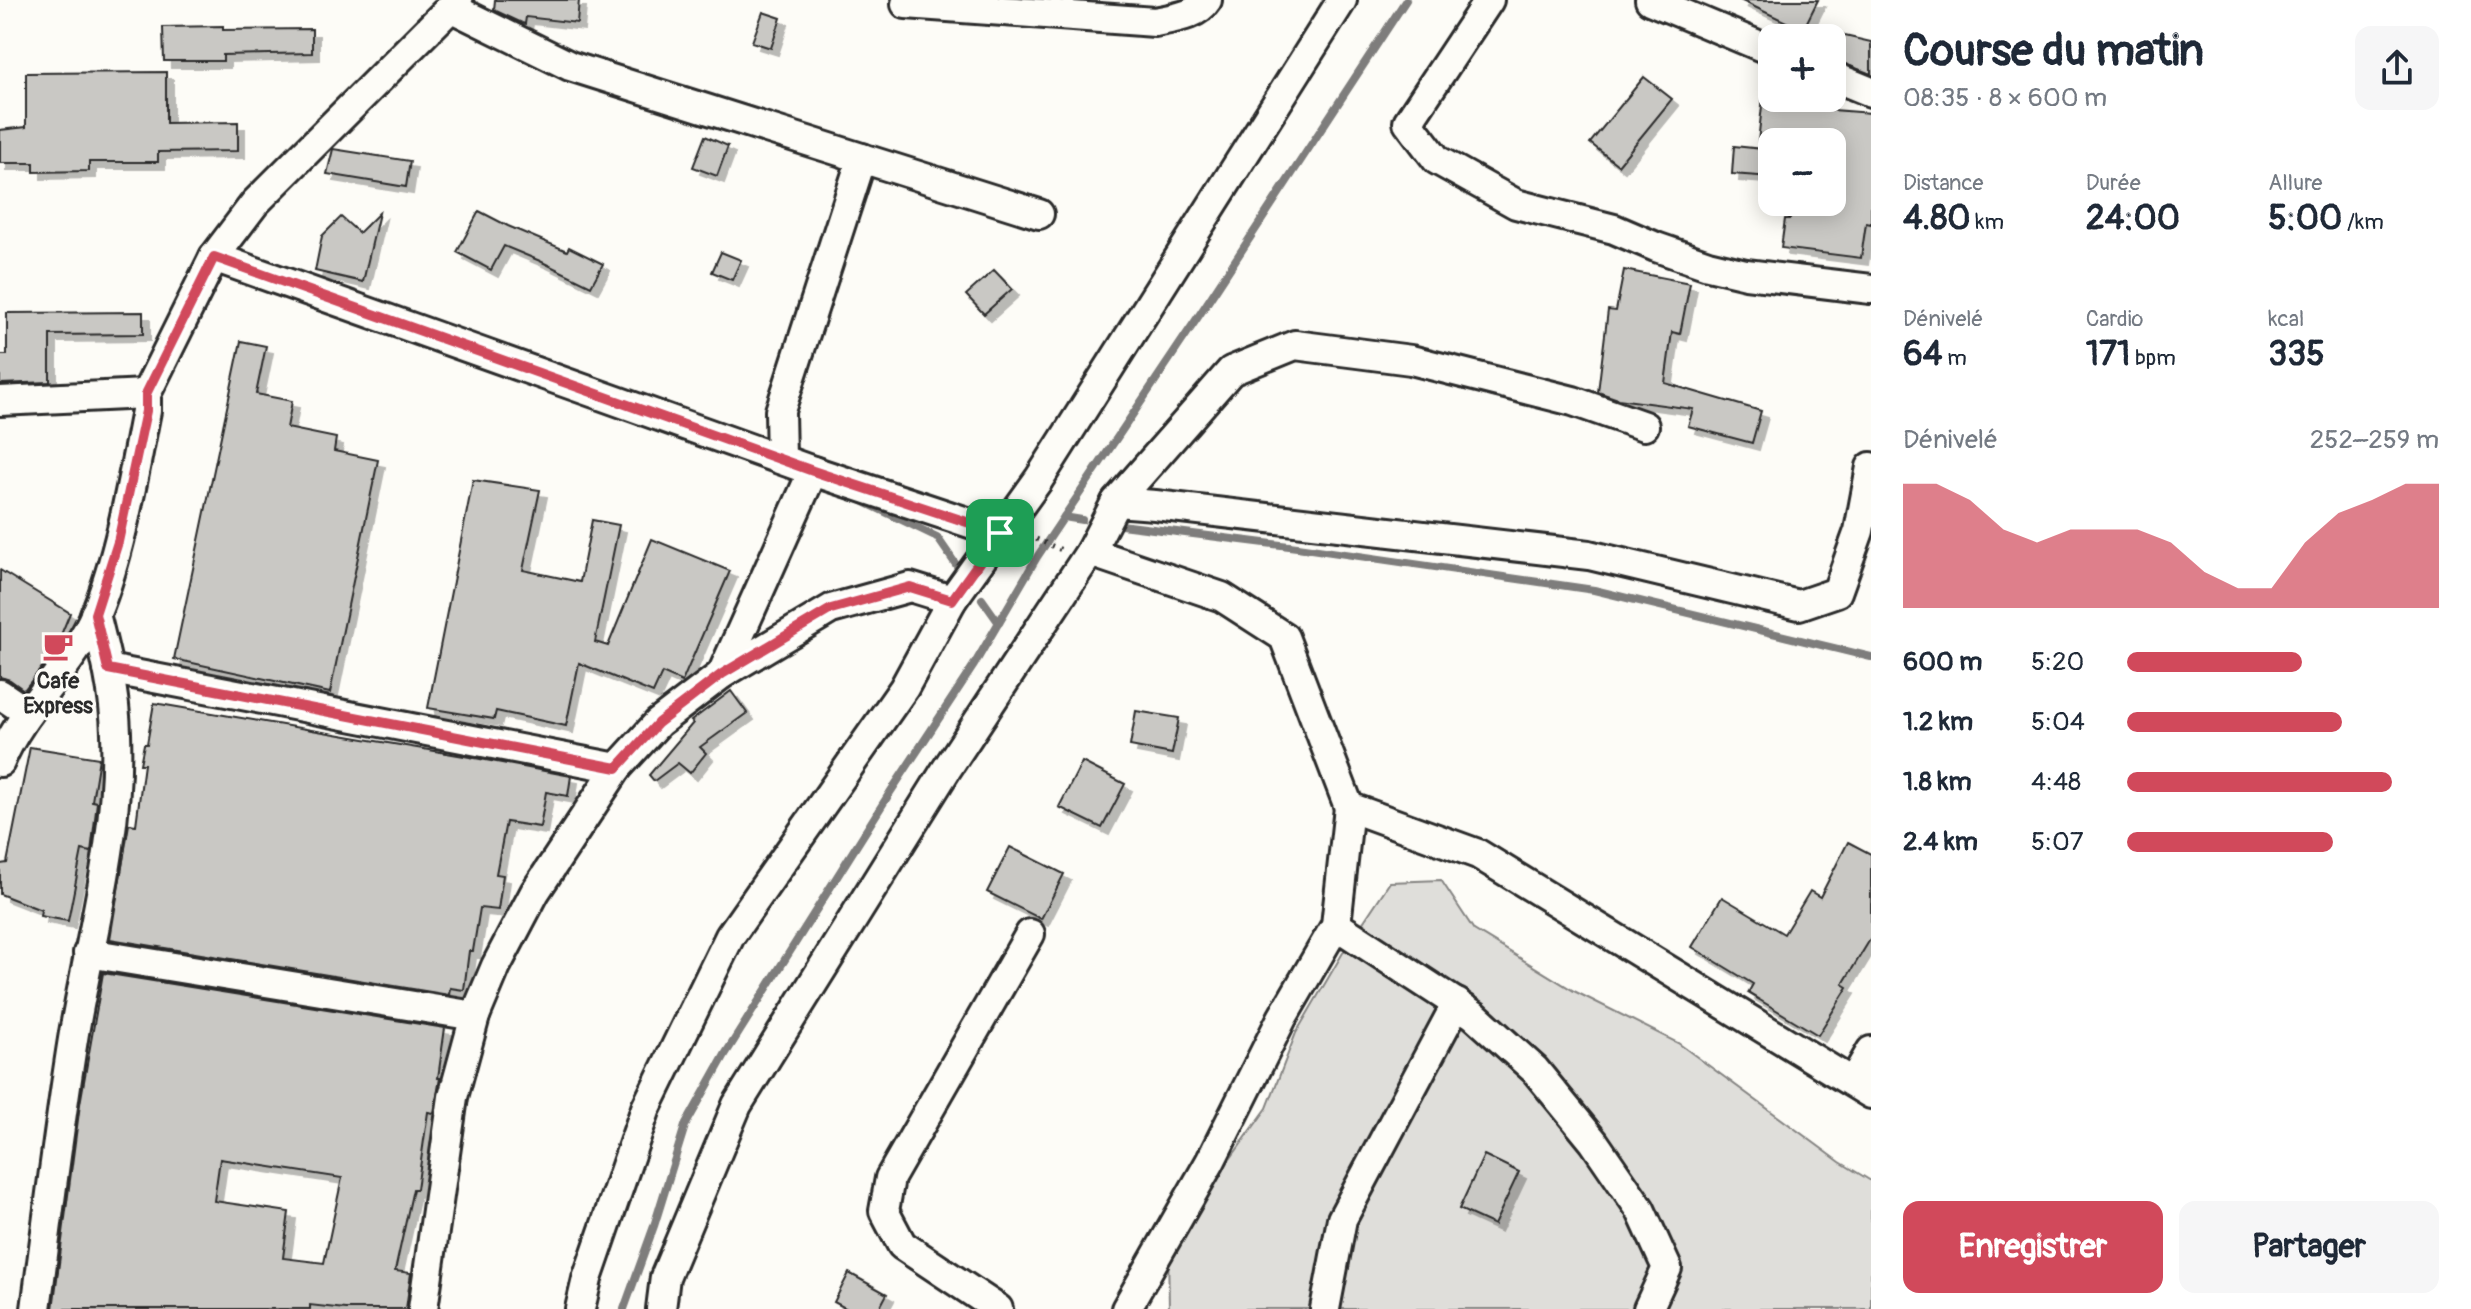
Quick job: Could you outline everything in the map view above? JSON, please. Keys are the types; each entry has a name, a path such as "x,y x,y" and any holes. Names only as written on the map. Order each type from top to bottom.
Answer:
{"street":[{"path":"906,4 1155,22 1185,15 1202,7 1207,0"},
{"path":"580,1309 587,1279 646,1108 730,936 904,688 952,600 1011,533 1039,479 1342,0"},
{"path":"1489,0 1408,122 1437,160 1516,204 1614,229 1708,265 1746,274 1871,289"},
{"path":"1650,0 1758,45"},
{"path":"0,762 28,713 74,653 95,614 118,542 146,411 146,394 214,257 255,203 455,4 570,66 1039,214"},
{"path":"1846,82 1871,92"},
{"path":"781,459 780,411 862,158"},
{"path":"214,257 813,471 1011,533"},
{"path":"661,1309 665,1277 737,1105 946,770 1077,551 1231,371 1295,345 1411,360 1573,401 1644,426"},
{"path":"0,401 146,394"},
{"path":"1116,502 1589,555 1799,605 1837,592 1859,531 1871,467"},
{"path":"722,674 813,471"},
{"path":"1077,551 1222,597 1284,637 1349,807 1336,925 1282,1018 1210,1162 1126,1309"},
{"path":"423,1309 453,1097 475,1016 496,966 535,892 617,768 658,723 722,674 831,609 910,587 952,600"},
{"path":"36,1309 58,1136 108,853 114,797 116,732 108,669 95,614"},
{"path":"108,669 617,768"},
{"path":"0,694 28,713"},
{"path":"1349,807 1478,854 1862,1088 1871,1051"},
{"path":"1336,925 1474,1015 1535,1070 1594,1142 1640,1209 1667,1268 1648,1309"},
{"path":"994,1308 902,1245 884,1211 890,1178 1030,934"},
{"path":"88,953 475,1016"},
{"path":"1325,1309 1342,1219 1457,1003"}],"path":[{"path":"1011,533 1077,551"}],"shaded area":[{"path":"1441,880 1474,930 1574,991 1678,1043 1840,1162 1871,1181 1871,1309 1169,1309 1168,1245 1267,1108 1296,1033 1344,951 1390,882"}],"building":[{"path":"495,0 579,0 577,23 526,17 525,24 494,10"},
{"path":"1740,0 1818,0 1806,24 1790,24"},
{"path":"763,12 781,18 771,48 752,42"},
{"path":"223,26 223,30 312,29 312,53 223,55 223,61 164,61 163,27"},
{"path":"1846,36 1871,42 1871,74 1846,64"},
{"path":"166,72 166,123 238,122 238,151 158,152 158,162 89,162 89,171 34,172 34,163 0,163 0,130 26,127 26,73"},
{"path":"1644,77 1672,99 1618,165 1590,143"},
{"path":"1761,112 1871,113 1871,224 1866,223 1861,258 1781,248 1785,219 1791,216 1846,216 1846,128 1760,128"},
{"path":"705,136 728,146 717,176 693,167"},
{"path":"1734,146 1758,149 1758,176 1732,174"},
{"path":"333,149 410,161 406,187 327,174"},
{"path":"479,211 603,264 591,286 504,246 491,270 457,252"},
{"path":"379,213 363,282 315,271 322,236 341,217 359,233"},
{"path":"721,252 741,260 732,280 712,272"},
{"path":"994,270 1012,289 984,314 966,295"},
{"path":"1624,270 1690,283 1680,334 1672,332 1665,383 1761,411 1752,443 1688,426 1693,409 1618,399 1598,392 1608,310 1616,311"},
{"path":"143,312 143,334 50,335 50,382 0,384 0,355 7,355 7,313"},
{"path":"241,341 266,346 256,394 292,401 287,428 336,438 334,451 378,460 330,693 174,659"},
{"path":"473,480 540,490 523,570 580,582 592,520 619,525 595,642 608,646 652,539 730,571 682,682 662,673 653,693 579,663 566,726 496,711 494,719 428,708"},
{"path":"0,570 70,613 54,652 24,690 0,677"},
{"path":"731,691 747,713 700,747 706,753 690,773 678,763 654,781 649,775 693,723 691,721"},
{"path":"154,703 571,776 568,796 546,792 540,827 506,822 496,874 503,875 498,910 480,908 473,951 469,951 464,990 450,988 449,995 110,939 129,824 136,825 144,764 140,764"},
{"path":"1136,711 1179,718 1172,754 1130,746"},
{"path":"30,747 99,758 92,801 97,802 91,852 82,850 68,921 40,916 41,910 0,894 0,864 7,863"},
{"path":"1082,762 1125,784 1102,828 1059,807"},
{"path":"1848,842 1871,854 1871,938 1843,984 1848,987 1818,1035 1748,993 1753,984 1692,947 1722,897 1784,934 1810,891 1820,897"},
{"path":"1010,847 1064,874 1041,919 987,892"},
{"path":"103,973 445,1028 434,1113 428,1112 417,1189 413,1189 395,1271 411,1273 406,1309 345,1309 310,1305 310,1309 53,1309 80,1104","holes":["220,1159 342,1178 324,1263 283,1258 289,1212 214,1201"]},
{"path":"1484,1155 1519,1172 1494,1225 1459,1209"},
{"path":"849,1273 887,1294 879,1309 847,1309 834,1302"}],"waterway":[{"path":"624,1309 685,1126 726,1053 974,665 1037,557 1406,0"},
{"path":"860,500 937,537 959,569"},
{"path":"1064,517 1082,520"},
{"path":"1113,524 1594,590 1871,657"},
{"path":"982,599 999,623"}],"place":[{"name":"Cafe Express","path":"58,646"}],"route":[{"path":"214,257 813,471 1000,533 952,600 910,587 831,609 722,674 658,723 617,768 108,669 95,614 118,542 146,411 146,394 214,257"}]}
